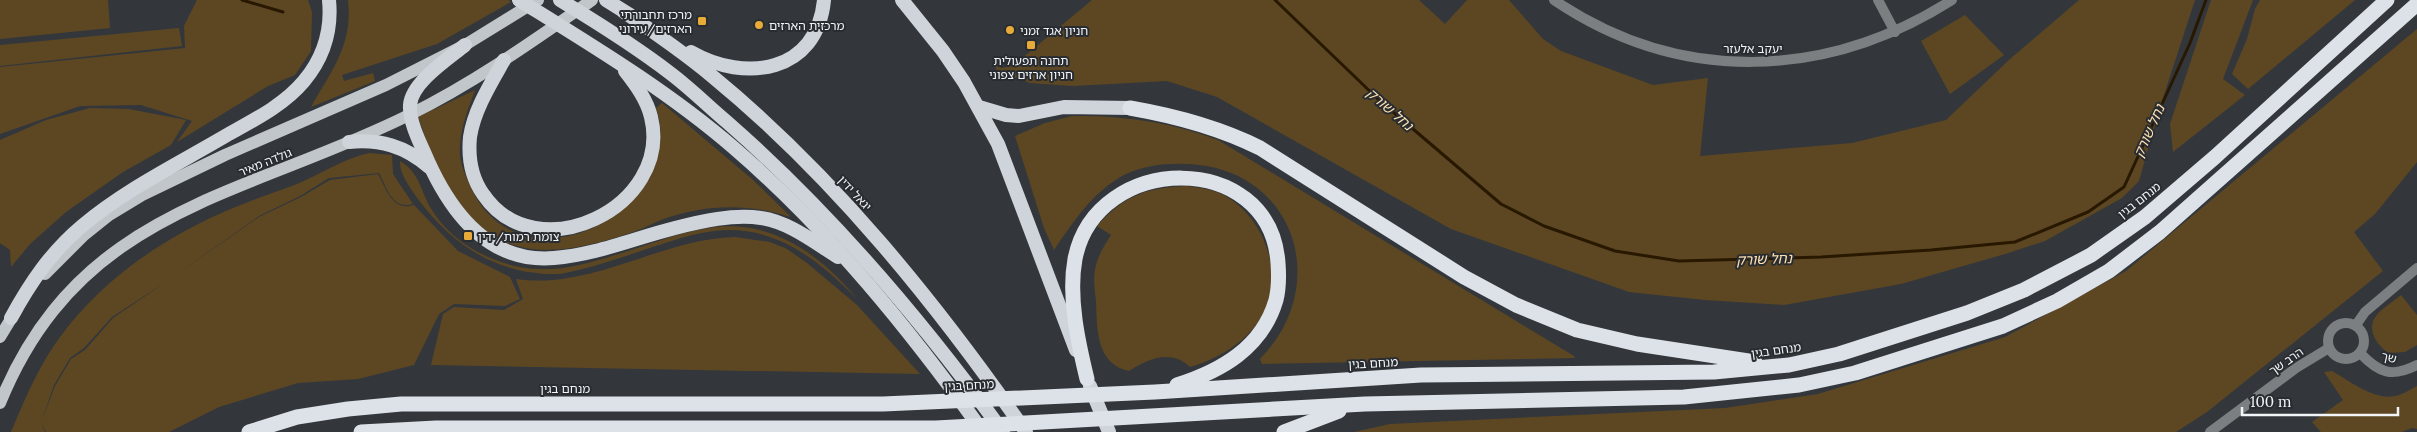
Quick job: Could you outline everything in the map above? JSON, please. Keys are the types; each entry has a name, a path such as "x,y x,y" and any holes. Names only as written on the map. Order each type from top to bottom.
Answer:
{"highway":[{"path":"11,318 28,287 56,250 83,226 145,183 238,129 289,96 314,67 326,43 330,24 329,0"},
{"path":"560,0 607,28 671,74 782,171 829,218 918,319 1003,432"},
{"path":"606,0 710,61 733,68 762,69 789,59 809,41 821,18 824,0"},
{"path":"902,0 943,51 979,107 998,144 1109,432"},
{"name":"מנחם בגין","path":"249,432 297,417 348,409 401,404 883,404 1155,392 1421,375 1714,372 1789,365 1839,354 1967,313 2024,290 2091,255 2145,217 2216,156 2386,0"},
{"path":"361,432 436,428 903,428 929,430 1365,404 1684,397 1799,385 1855,373 2003,326 2057,301 2110,270 2160,232 2417,4"},
{"path":"518,7 612,58 677,103 733,147 793,202 852,265 894,314 983,432"},
{"name":"יגאל ידין","path":"624,12 713,76 773,131 818,176 878,241 934,308 982,369 1026,432"},
{"path":"465,45 430,74 418,87 411,102 411,114 430,168 450,204 464,222 496,246 519,255 537,258 570,256 698,222 758,218 775,221 789,227 852,265"},
{"path":"504,60 485,96 470,135 471,169 478,187 489,203 506,218 524,226 541,230 558,230 585,224 614,208 628,196 638,183 652,151 653,133 651,117 644,98 612,58"},
{"path":"979,107 1006,115 1019,116 1064,107 1130,108 1172,115 1231,133 1260,148 1464,277 1516,305 1577,330 1636,344 1682,352 1789,365"},
{"path":"349,142 373,141 390,144 415,156 430,168"},
{"path":"1087,379 1080,344 1073,285 1075,259 1081,239 1091,223 1116,198 1146,183 1177,177 1209,181 1230,189 1249,203 1273,235 1277,254 1278,292 1266,325 1252,343 1239,355 1194,379 1155,392"},
{"path":"1284,432 1327,415 1365,404"},
{"path":"585,428 630,432"}],"main road":[{"name":"גולדה מאיר","path":"0,337 11,318 40,278 109,215 142,195 225,155 386,85 465,45 518,7 538,0"},
{"name":"גולדה מאיר","path":"0,403 22,355 54,309 84,276 117,249 177,213 349,142 411,114 504,60 592,0"}],"street":[{"name":"יעקב אלעזר","path":"1554,0 1577,15 1623,38 1673,53 1726,62 1781,61 1838,52 1895,32 1952,0"},
{"path":"1878,0 1895,32"},
{"path":"2356,325 2369,309 2417,268"},
{"path":"2345,322 2356,325 2361,330 2365,341 2360,353 2349,359 2337,357 2329,348 2328,336 2334,327 2345,322"},
{"name":"הרב שך","path":"2210,432 2296,368 2329,348"},
{"name":"שך","path":"2360,353 2371,365 2391,372 2403,372 2417,365"}],"shaded area":[{"path":"0,0 108,0 110,28 0,39"},
{"path":"197,0 308,0 312,12 311,51 295,75 268,86 177,142 192,121 141,105 80,106 0,134 0,67 185,48 184,26"},
{"path":"348,0 508,0 511,2 437,44 342,75 344,81 373,73 375,81 311,107 333,69 344,44 349,16"},
{"path":"1092,0 1419,0 1445,24 1467,0 1509,0 1543,39 1561,51 1653,85 1708,78 1700,156 1852,143 1946,120 2010,59 2079,0 2195,0 2159,110 2139,181 2122,198 2045,241 2005,254 1901,284 1784,305 1705,300 1629,292 1451,229 1217,97 1167,81 1073,86 1030,83 997,71 995,66 1002,68 1014,65"},
{"path":"2211,0 2253,0 2223,79 2245,95 2173,152 2170,124"},
{"path":"2260,0 2355,0 2248,89 2232,74 2247,39 2255,9"},
{"path":"1965,15 2004,55 1950,94 1921,41"},
{"path":"179,28 182,46 0,66 0,45"},
{"path":"2417,29 2417,162 2375,214 2354,232 2383,271 2207,412 2176,432 1354,432 1390,424 1725,408 1818,394 2005,337 2126,271"},
{"path":"475,90 462,131 461,162 471,188 488,214 510,230 535,238 562,237 588,230 613,216 634,197 654,166 659,150 661,133 656,108 662,103 753,180 791,217 758,209 709,208 677,215 633,232 579,247 554,250 530,249 508,243 487,232 468,214 450,189 432,157 418,117"},
{"path":"90,108 129,109 186,120 171,145 123,172 66,212 30,244 11,267 10,250 0,243 0,140 46,120"},
{"path":"1072,116 1128,118 1164,124 1218,140 1575,358 1262,364 1260,359 1282,329 1295,297 1297,264 1291,234 1276,207 1253,185 1222,170 1185,164 1147,167 1126,174 1104,189 1085,208 1054,250 1044,228 1015,136 1045,123"},
{"path":"369,153 392,155 393,174 413,204 400,204 395,201 379,173 329,178 300,196 259,216 173,277 259,217 301,197 330,180 378,174 387,192 395,202 401,205 407,206 414,205 458,251 510,277 520,299 505,306 454,304 439,314 414,365 358,379 298,383 219,407 169,432 46,432 41,423 45,432 11,432 36,377 61,336 79,314 120,274 167,241 192,227 245,203 302,182 349,159","holes":["166,282 113,318 85,350 71,359 55,386 41,423 54,385 70,358 84,348 112,317"]},
{"path":"400,161 411,170 430,207 446,228 466,245 478,252 515,266 541,269 565,268 602,259 685,233 732,226 753,229 793,243 828,268 858,300 827,271 794,247 756,233 736,230 692,235 601,264 560,274 517,270 497,264 462,244 446,231 409,186 401,171"},
{"path":"1186,186 1202,188 1222,194 1238,205 1255,225 1267,249 1270,262 1272,276 1268,304 1253,329 1230,349 1217,356 1190,367 1176,358 1160,357 1144,362 1129,371 1118,367 1110,361 1100,344 1094,274 1099,256 1111,235 1097,226 1117,207 1137,195 1148,191"},
{"path":"735,237 770,242 787,249 807,263 857,305 920,374 431,365 443,314 454,307 504,310 523,299 516,279 544,280 572,277 599,271 680,246 707,240"},
{"path":"2401,295 2417,315 2417,345 2405,352 2389,353 2380,346 2374,337 2373,321 2381,310"},
{"path":"2332,371 2364,390 2382,396 2391,397 2399,395 2417,386 2417,429 2412,428 2402,432 2321,432 2312,422 2343,400 2324,372"}],"waterway":[{"name":"נחל שורק","path":"242,0 283,12"},
{"name":"נחל שורק","path":"1275,0 1379,100 1501,204 1544,226 1615,251 1679,261 1821,257 1931,250 2015,242 2088,212 2124,187 2190,43 2206,0"}],"place":[{"name":"מרכז תחבורתי הארזים/עירוני","path":"702,21"},
{"name":"מרכזית הארזים","path":"759,25"},
{"name":"חניון אגד זמני","path":"1010,30"},
{"name":"תחנה תפעולית חניון ארזים צפוני","path":"1031,45"},
{"name":"צומת רמות/ידין","path":"468,236"}]}
